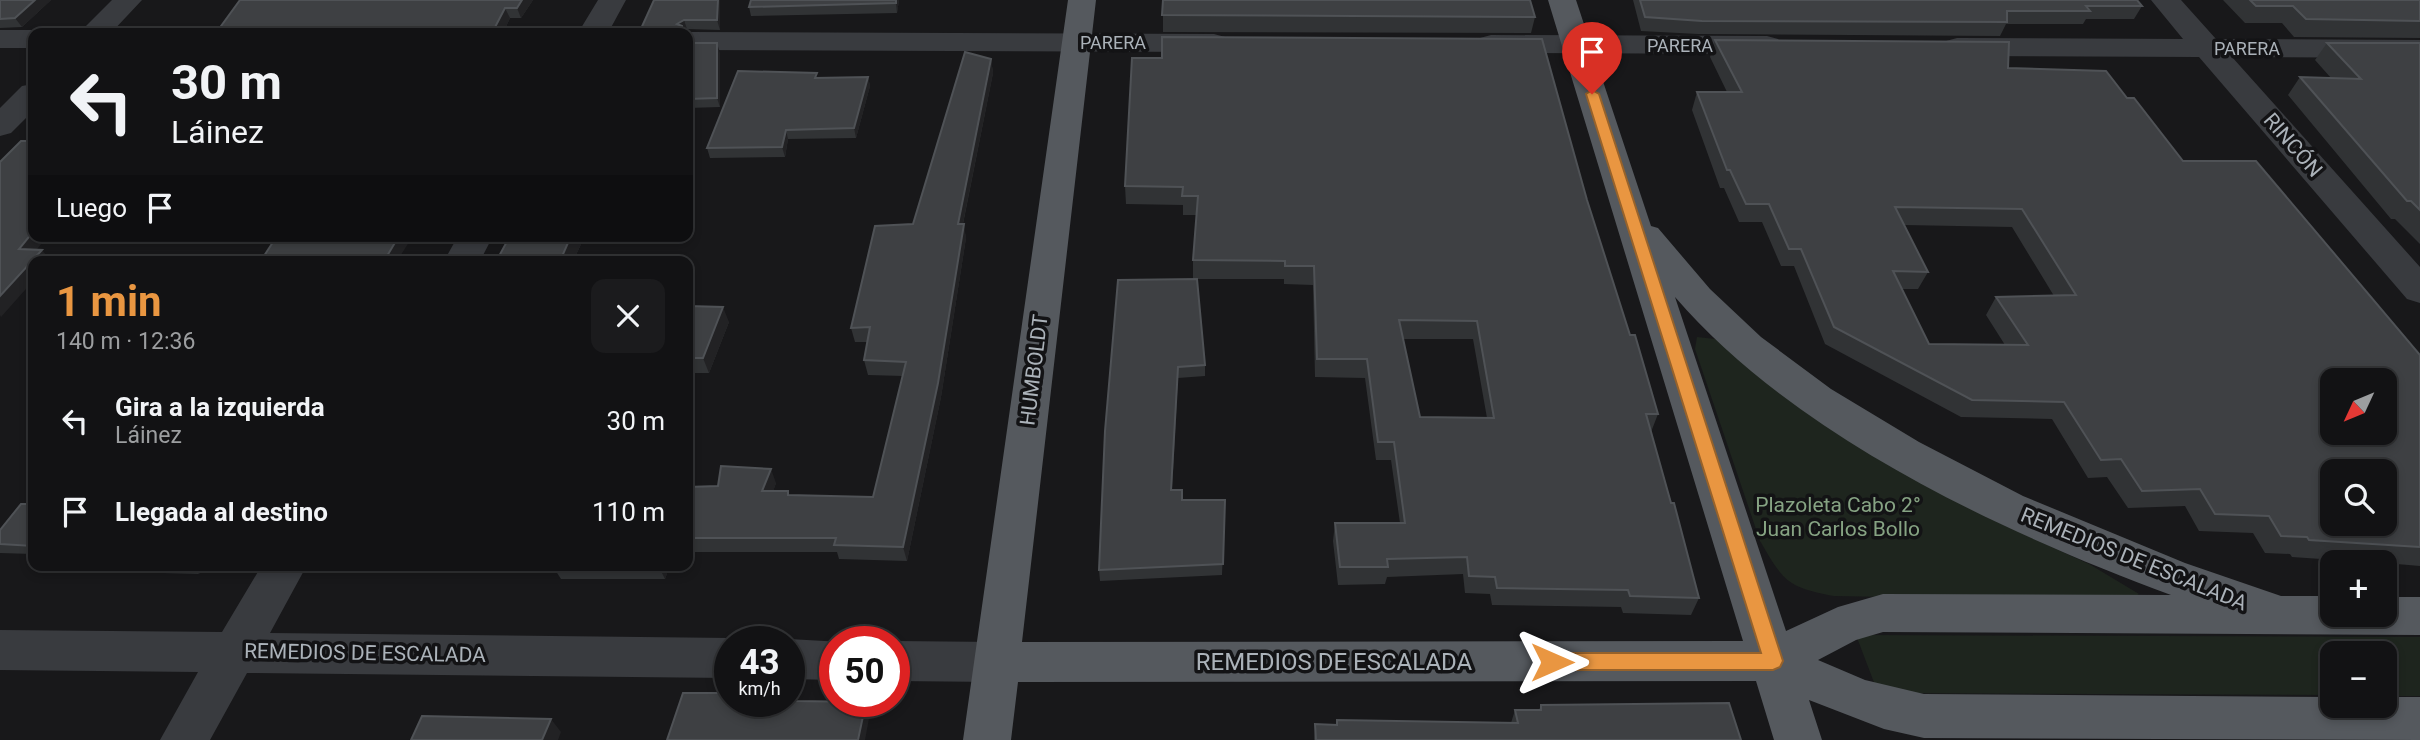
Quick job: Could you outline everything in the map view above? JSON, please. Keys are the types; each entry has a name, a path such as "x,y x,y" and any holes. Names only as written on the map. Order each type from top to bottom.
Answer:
{"main road":[{"name":"HUMBOLDT","path":"987,740 1082,0"},
{"path":"1562,0 1798,740"},
{"name":"REMEDIOS DE ESCALADA","path":"1631,217 1715,317 1763,360 1818,400 1891,447 2036,523 2179,581 2280,615"},
{"name":"REMEDIOS DE ESCALADA","path":"1773,661 1839,625 1883,613 2420,616"},
{"name":"REMEDIOS DE ESCALADA","path":"997,662 1773,661 1863,702 1924,716 2420,719"}],"street":[{"path":"99,28 128,0"},
{"path":"596,28 612,0"},
{"name":"RINCÓN","path":"2165,0 2420,290"},
{"path":"0,39 28,39"},
{"name":"PARERA","path":"693,41 1243,43"},
{"name":"PARERA","path":"1465,44 1796,46"},
{"name":"PARERA","path":"1933,46 2420,49"},
{"path":"0,126 28,98"},
{"path":"184,740 282,571"},
{"name":"REMEDIOS DE ESCALADA","path":"0,650 714,658"},
{"name":"REMEDIOS DE ESCALADA","path":"910,661 997,662"}],"green space":[{"name":"Plazoleta Cabo 2° Juan Carlos Bollo","path":"1697,337 1715,339 1984,516 2089,564 2139,594 2128,601 1834,596 1796,585 1775,566 1760,541 1695,349"},
{"path":"1856,635 2420,637 2420,696 2397,696 2397,641 2320,641 2320,695 1878,693"}],"building":[{"path":"0,0 35,0 15,18 0,19"},
{"path":"240,0 522,0 517,8 505,8 495,28 220,28"},
{"path":"654,0 718,0 717,20 684,20 677,24 682,28 641,28"},
{"path":"751,0 896,0 896,3 749,7"},
{"path":"1163,0 1530,0 1535,17 1162,15"},
{"path":"1640,0 2137,0 2142,6 2086,6 2090,11 2007,11 2007,22 1702,21 1645,17"},
{"path":"2250,0 2420,0 2420,21 2306,19 2293,6 2256,6"},
{"path":"1162,37 1542,39 1587,200 1630,335 1635,335 1658,414 1646,414 1671,503 1674,503 1699,598 1630,596 1628,590 1497,588 1495,577 1469,576 1467,557 1387,559 1388,567 1340,567 1335,523 1405,523 1394,442 1378,442 1367,359 1317,359 1314,266 1285,266 1285,261 1193,260 1198,196 1182,196 1183,187 1125,186 1132,58 1162,58","holes":["1399,320 1477,321 1494,418 1420,417"]},
{"path":"1715,40 2009,42 2008,68 2106,71 2127,98 2134,98 2183,161 2256,161 2420,355 2420,547 2281,536 2269,516 2215,514 2200,489 2142,491 2121,459 2101,460 2064,402 1972,400 1834,327 1801,249 1789,249 1769,204 1746,204 1730,170 1727,170 1697,92 1742,92","holes":["1895,207 2022,209 2076,295 1996,297 2028,345 1929,344 1893,271 1928,272"]},
{"path":"693,43 717,43 717,98 693,99"},
{"path":"2327,43 2420,43 2420,210 2411,201 2407,201 2300,77 2361,79"},
{"path":"965,52 991,59 958,224 964,224 938,383 903,547 834,545 836,538 693,538 693,487 718,486 721,466 771,469 762,491 788,491 788,495 873,497 906,362 864,360 870,327 851,328 875,226 913,224"},
{"path":"738,71 817,73 815,78 868,77 854,128 786,130 782,147 707,148"},
{"path":"21,141 28,141 28,238 19,249 42,250 37,256 28,256 28,265 0,296 0,162"},
{"path":"273,242 395,242 387,256 264,256"},
{"path":"507,242 568,242 562,256 499,256"},
{"path":"1197,279 1205,365 1178,367 1171,490 1182,490 1182,500 1225,500 1223,564 1099,570 1105,431 1118,280"},
{"path":"693,306 723,307 703,358 693,358"},
{"path":"21,504 28,504 28,546 0,544 0,530"},
{"path":"683,693 714,693 714,717 805,717 805,701 819,701 819,717 863,717 858,740 667,740"},
{"path":"1729,703 1741,740 1316,740 1315,724 1337,725 1337,720 1518,723 1515,710 1541,710 1541,705"},
{"path":"422,716 551,719 542,740 411,740"}],"route":[{"path":"1552,662 1773,661 1592,94"}]}
